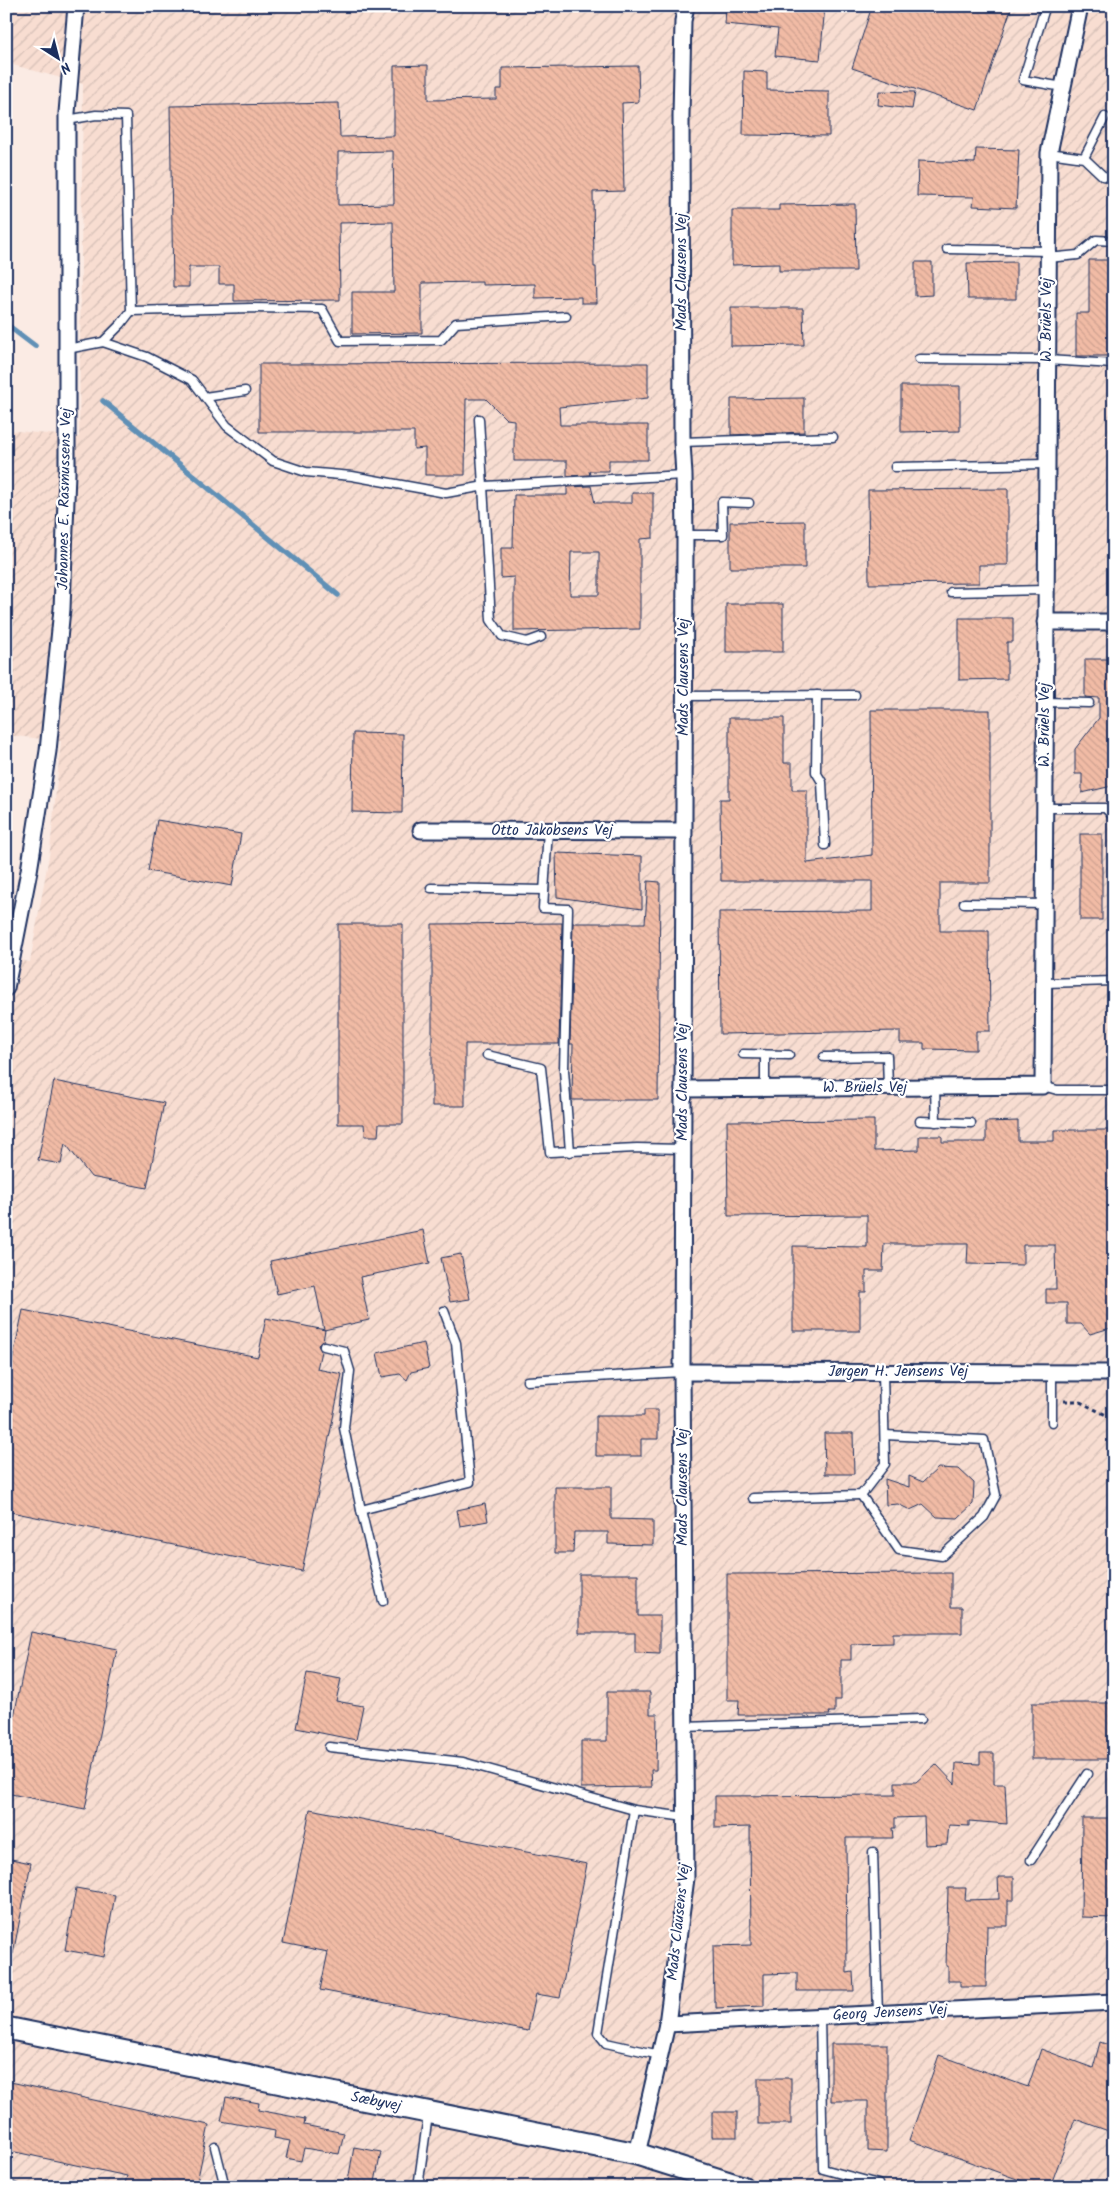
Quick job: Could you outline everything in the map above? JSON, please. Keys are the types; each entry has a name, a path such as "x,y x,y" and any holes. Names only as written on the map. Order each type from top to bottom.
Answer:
{"street":[{"name":"Johannes E. Rasmussens Vej","path":"6,988 29,871 48,751 62,609 67,473 67,120 76,6"},
{"name":"Mads Clausens Vej","path":"638,2154 667,2024 686,1878 682,1372 682,831 685,535 682,442 681,115 686,6"},
{"name":"W. Brüels Vej","path":"683,1089 1043,1086 1049,153 1080,6"},
{"path":"1045,622 1114,622"},
{"name":"Otto Jakobsens Vej","path":"421,830 682,831"},
{"name":"Jørgen H. Jensens Vej","path":"682,1372 1114,1373"},
{"name":"Georg Jensens Vej","path":"667,2024 1114,2002"},
{"name":"Sæbyvej","path":"6,2028 638,2154 742,2187"}],"lane":[{"path":"1039,6 1045,8 1023,80 1063,87"},
{"path":"67,120 96,115 126,116 131,311 103,342"},
{"path":"1084,158 1105,117"},
{"path":"1049,153 1084,158 1103,176 1114,178"},
{"path":"948,249 1078,255 1096,240 1114,240"},
{"path":"131,311 251,308 322,310 340,341 440,340 456,323 566,316"},
{"path":"67,349 103,342 147,357 192,380 227,426 273,461 306,472 352,476 446,492 485,486 684,475"},
{"path":"919,359 1047,360 1114,364"},
{"path":"205,397 245,391"},
{"path":"480,419 491,620 502,636 527,642 541,636"},
{"path":"682,442 833,438"},
{"path":"895,467 1046,464"},
{"path":"685,535 723,535 722,502 749,503"},
{"path":"951,592 1045,590"},
{"path":"817,695 816,772 822,782 825,845"},
{"path":"684,696 855,695"},
{"path":"1045,702 1089,703"},
{"path":"1044,808 1105,808 1114,817"},
{"path":"548,830 543,908 568,909 564,1070 570,1152"},
{"path":"431,888 544,890"},
{"path":"964,904 1044,904"},
{"path":"1044,982 1114,981"},
{"path":"743,1054 790,1056"},
{"path":"487,1055 541,1068 550,1152 637,1148 683,1149"},
{"path":"765,1055 765,1089"},
{"path":"824,1057 887,1056 888,1088"},
{"path":"1043,1086 1057,1090 1114,1090"},
{"path":"935,1087 936,1122"},
{"path":"920,1122 972,1123"},
{"path":"361,1510 470,1482 456,1343 444,1310"},
{"path":"324,1346 344,1350 350,1371 344,1428 361,1510 384,1601"},
{"path":"526,1381 682,1372"},
{"path":"862,1495 886,1464 883,1372"},
{"path":"1052,1372 1052,1422"},
{"path":"862,1495 898,1550 942,1556 984,1518 996,1495 984,1440 885,1434"},
{"path":"753,1498 862,1495"},
{"path":"685,1727 922,1719"},
{"path":"329,1747 463,1762 634,1810 686,1817"},
{"path":"1031,1860 1087,1774"},
{"path":"634,1810 598,2033 606,2043 660,2055"},
{"path":"874,1852 878,2014"},
{"path":"820,2016 823,2169 878,2184"},
{"path":"418,2187 428,2113"},
{"path":"215,2147 225,2187"},
{"path":"6,2185 14,2187"}],"path":[{"path":"1052,1401 1078,1401 1114,1419"}],"shaded area":[{"path":"6,6 1114,6 1114,2187 6,2187 6,958 30,962 50,850 61,741 6,735 6,430 79,437 83,84 6,63"}],"building":[{"path":"726,6 825,6 820,60 775,56 778,29 725,24"},
{"path":"872,6 1003,6 1011,9 977,110 852,68"},
{"path":"428,65 428,100 496,99 496,89 502,89 502,68 638,66 639,102 622,103 624,191 593,192 594,267 596,267 597,303 581,303 581,297 535,298 535,284 482,285 482,282 422,283 422,333 352,334 352,292 394,292 393,222 339,223 340,300 234,301 234,284 219,284 219,267 189,267 189,287 173,287 170,106 339,103 340,137 394,136 394,66","holes":["393,151 394,204 338,205 338,152"]},
{"path":"744,71 767,72 767,90 829,91 829,136 743,135"},
{"path":"879,91 915,92 912,109 878,105"},
{"path":"976,149 1019,150 1016,208 973,206 974,197 917,196 918,161 975,163"},
{"path":"855,204 856,271 779,271 779,264 732,265 732,210 779,210 779,205"},
{"path":"1089,260 1114,260 1114,356 1076,356 1076,313 1089,313"},
{"path":"915,262 932,262 932,295 915,296"},
{"path":"1016,262 1016,299 968,299 967,263"},
{"path":"731,308 803,308 804,345 731,346"},
{"path":"648,363 648,398 559,407 560,425 648,425 648,460 609,460 609,471 589,471 590,475 567,476 567,461 514,461 514,420 506,419 486,399 466,399 465,475 425,475 425,448 414,449 414,432 259,432 259,364"},
{"path":"901,386 960,386 960,431 901,432"},
{"path":"804,398 804,432 731,435 731,399"},
{"path":"591,486 595,503 632,503 632,493 653,493 653,538 640,539 640,629 514,631 514,577 501,578 501,548 513,548 514,495 567,495 567,487","holes":["571,552 599,552 599,595 570,595"]},
{"path":"1008,489 1008,565 979,565 979,583 869,584 868,490"},
{"path":"805,521 805,568 730,568 730,522"},
{"path":"726,604 783,604 783,652 726,652"},
{"path":"959,618 1013,618 1013,642 1007,642 1007,679 959,680"},
{"path":"1085,659 1114,659 1114,781 1112,786 1082,793 1082,774 1075,774 1075,749 1099,718 1099,698 1085,697"},
{"path":"871,710 990,710 990,883 940,883 940,931 989,931 990,1031 976,1031 976,1050 924,1049 924,1043 900,1043 900,1031 720,1034 719,912 872,911 872,881 721,881 720,799 729,799 729,718 784,718 784,763 792,763 792,790 807,790 807,863 872,855"},
{"path":"353,733 403,734 402,813 352,812"},
{"path":"157,820 241,834 232,886 148,871"},
{"path":"1080,834 1102,834 1102,920 1080,920"},
{"path":"556,853 642,856 642,909 557,897"},
{"path":"648,881 660,882 658,1100 572,1100 573,1044 570,1044 573,923 645,923"},
{"path":"562,923 559,1044 465,1044 465,1106 432,1106 432,924"},
{"path":"338,924 403,924 403,1124 379,1124 378,1136 365,1136 364,1124 338,1124"},
{"path":"54,1081 164,1103 147,1188 91,1177 65,1143 61,1164 38,1160"},
{"path":"874,1120 874,1151 919,1150 919,1136 942,1136 942,1142 986,1142 986,1122 1018,1121 1018,1141 1054,1141 1054,1130 1114,1130 1114,1327 1090,1334 1081,1324 1067,1324 1067,1303 1046,1303 1046,1289 1056,1289 1055,1245 1023,1245 1023,1265 967,1264 968,1244 884,1244 883,1271 866,1271 866,1292 860,1292 860,1331 793,1331 793,1246 867,1247 867,1215 728,1216 727,1121"},
{"path":"423,1230 430,1263 360,1277 369,1320 324,1330 315,1286 277,1294 270,1261"},
{"path":"461,1254 470,1299 450,1302 441,1258"},
{"path":"23,1310 258,1357 266,1318 325,1330 323,1341 318,1345 321,1351 317,1369 342,1374 302,1571 6,1511 6,1390"},
{"path":"424,1343 429,1368 411,1372 407,1380 400,1374 382,1377 377,1353"},
{"path":"644,1410 658,1410 658,1439 641,1439 641,1456 596,1456 596,1416 644,1416"},
{"path":"824,1433 853,1433 854,1474 825,1474"},
{"path":"938,1468 959,1469 974,1483 973,1504 958,1518 937,1517 923,1504 910,1510 898,1504 886,1505 885,1479 909,1487 909,1476 923,1482"},
{"path":"555,1487 611,1487 611,1519 653,1520 653,1545 608,1544 608,1532 574,1532 573,1553 555,1553"},
{"path":"485,1504 488,1521 460,1526 457,1510"},
{"path":"951,1573 951,1607 962,1607 962,1633 893,1633 893,1643 851,1644 851,1660 841,1660 841,1700 835,1700 835,1712 829,1712 830,1715 738,1715 739,1700 727,1700 727,1574"},
{"path":"579,1574 638,1574 638,1616 660,1616 660,1654 635,1653 635,1633 579,1633"},
{"path":"31,1632 117,1649 85,1809 6,1793 6,1756"},
{"path":"307,1673 341,1679 336,1701 363,1706 356,1740 296,1728"},
{"path":"607,1692 650,1692 650,1714 657,1714 656,1770 651,1770 652,1787 581,1788 581,1741 607,1741"},
{"path":"1032,1703 1114,1703 1114,1759 1032,1759"},
{"path":"980,1753 994,1753 994,1784 1005,1784 1007,1824 969,1821 969,1826 949,1825 947,1844 925,1845 924,1817 895,1818 895,1828 892,1828 893,1838 846,1838 847,1973 853,1972 854,1991 797,1991 797,1973 764,1974 764,2006 716,2008 716,2002 714,2002 713,1946 751,1945 750,1827 715,1828 715,1796 895,1795 895,1782 916,1782 936,1764 955,1784 956,1763 980,1764"},
{"path":"310,1809 587,1864 560,1998 536,1994 528,2031 320,1990 328,1952 283,1943"},
{"path":"1082,1818 1114,1818 1114,1918 1081,1917"},
{"path":"6,1858 31,1863 13,1954 6,1953"},
{"path":"998,1877 1014,1877 1014,1900 1008,1900 1008,1926 987,1926 986,1987 960,1987 960,1981 948,1981 948,1966 946,1966 948,1888 966,1888 965,1900 999,1899"},
{"path":"76,1888 115,1895 104,1957 65,1950"},
{"path":"1100,2042 1114,2047 1114,2133 1075,2119 1050,2187 1039,2187 909,2140 939,2055 1028,2087 1041,2049 1093,2068"},
{"path":"831,2044 887,2044 887,2152 868,2151 868,2101 831,2101"},
{"path":"758,2078 791,2078 791,2124 758,2124"},
{"path":"6,2081 209,2125 196,2187 124,2187 127,2176 6,2150"},
{"path":"226,2097 259,2103 258,2110 305,2119 304,2125 344,2133 339,2154 304,2148 301,2161 286,2158 290,2141 274,2138 275,2131 221,2121"},
{"path":"712,2112 737,2112 737,2137 712,2137"},
{"path":"354,2147 381,2152 374,2187 347,2187"}],"waterway":[{"path":"6,324 35,346"},
{"path":"103,401 338,595"}]}
